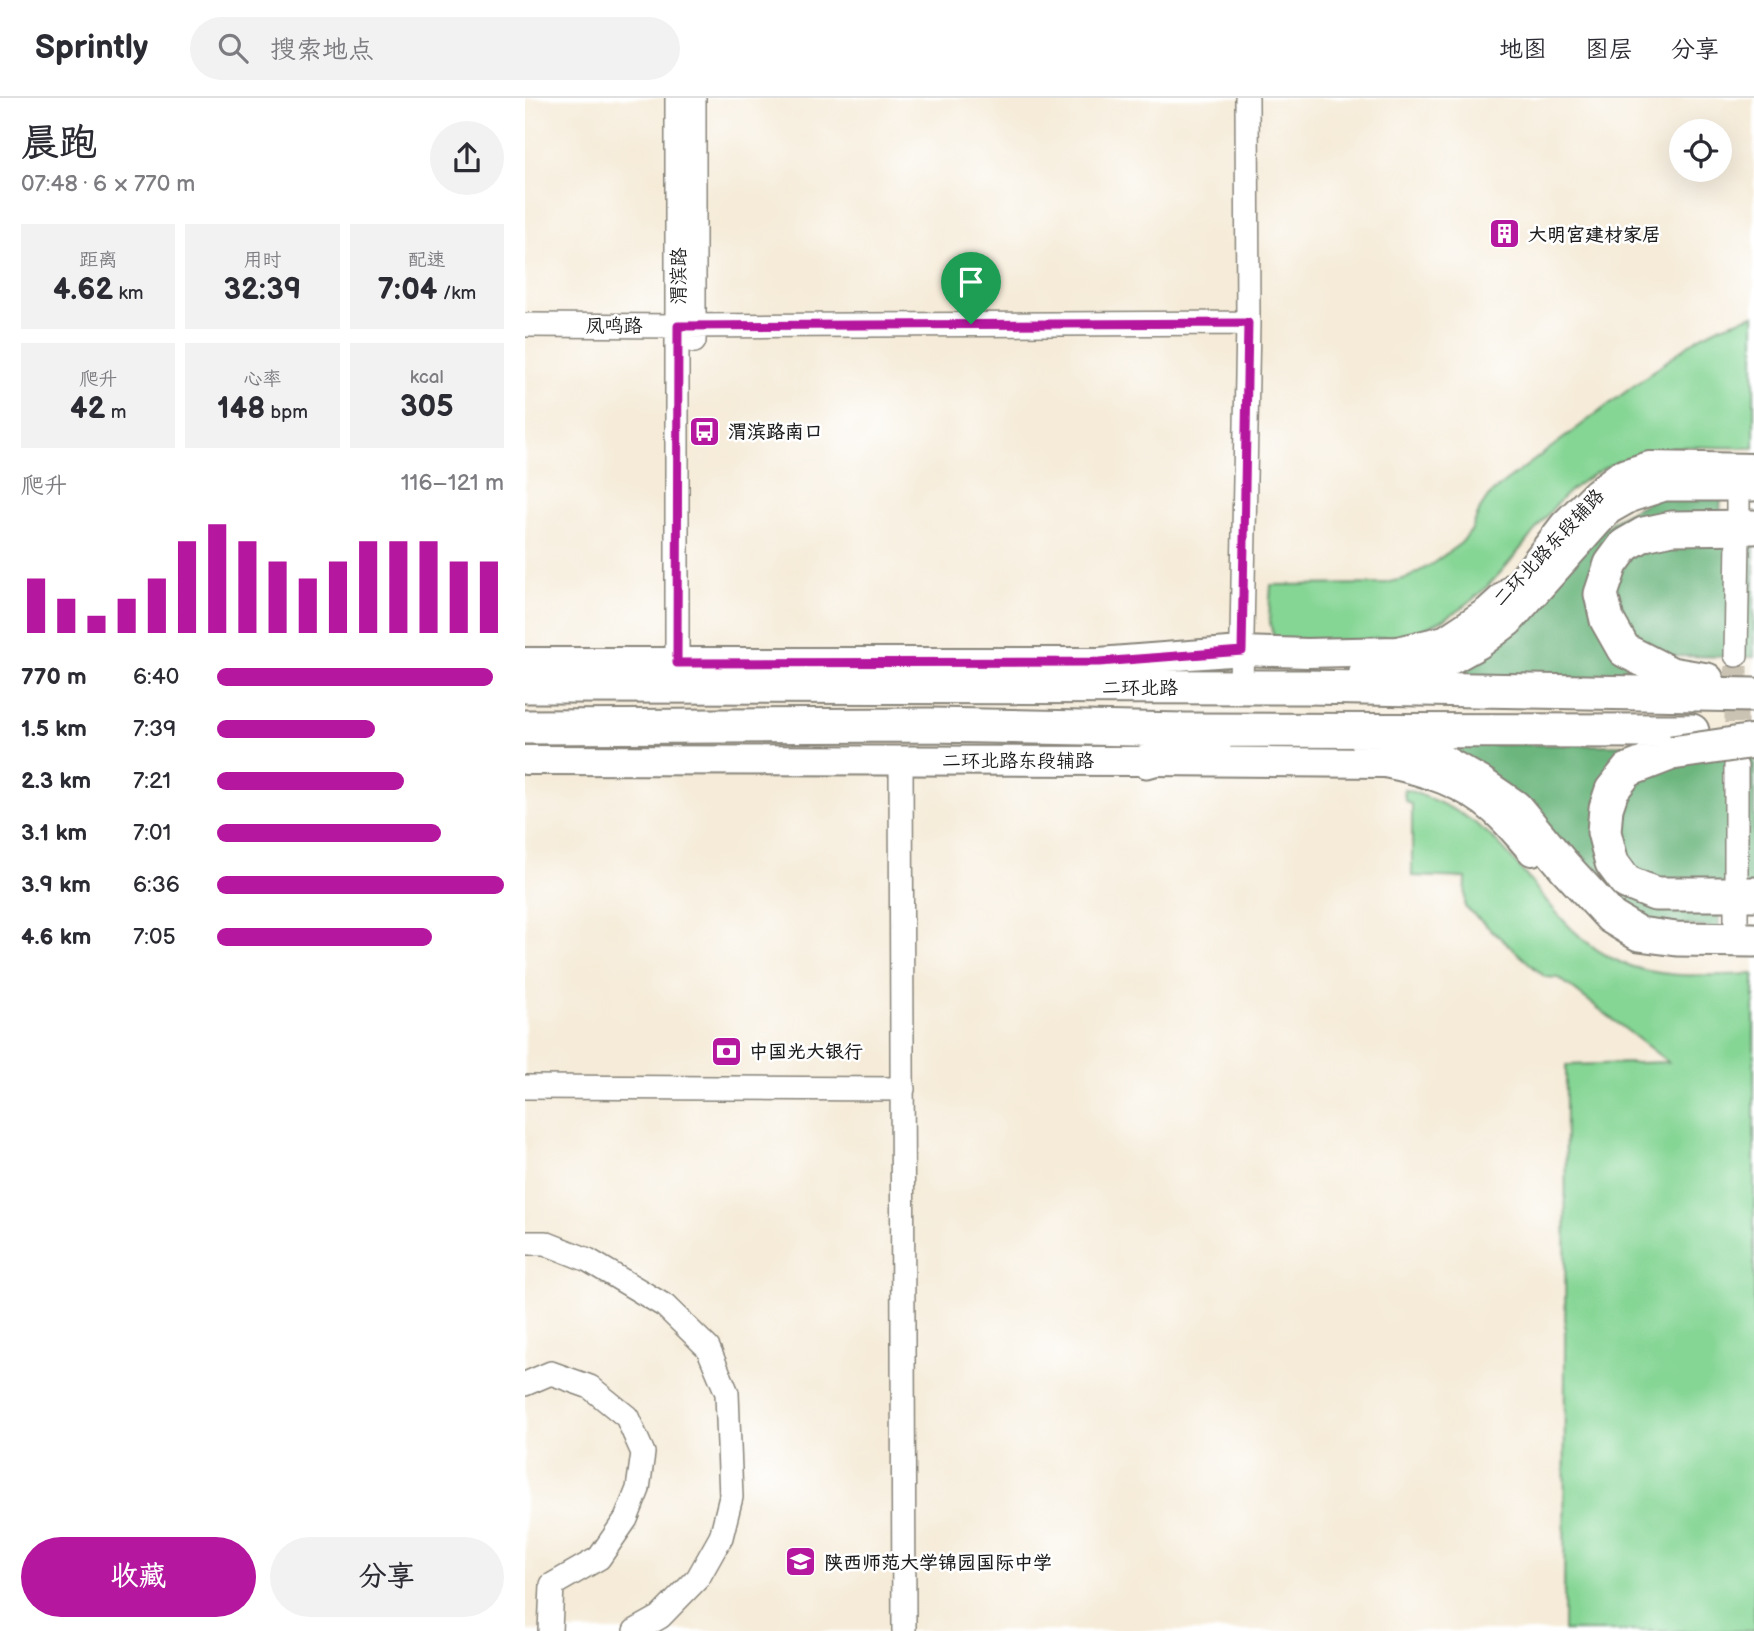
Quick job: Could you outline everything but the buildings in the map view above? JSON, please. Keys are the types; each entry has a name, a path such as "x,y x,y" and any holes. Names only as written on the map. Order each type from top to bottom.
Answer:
{"highway":[{"path":"1252,687 1404,667 1451,657 1507,621 1607,508 1630,495 1664,484 1744,497"},
{"path":"1744,497 1672,528 1644,534 1625,545 1611,564 1601,594 1607,620 1624,650 1671,674 1754,687"},
{"name":"二环北路","path":"525,686 1252,687 1754,695"},
{"path":"525,727 931,725 1270,730 1682,742 1745,754"},
{"path":"1146,761 1270,730 1434,757 1515,807 1611,917 1639,934 1743,946"},
{"path":"1743,899 1655,894 1626,882 1612,863 1604,832 1606,808 1612,790 1628,770 1682,742 1754,732"}],"main road":[{"name":"二环北路东段辅路","path":"525,662 1099,662 1242,651 1398,651 1445,640 1487,612 1521,581 1565,525 1596,493 1620,475 1649,466 1744,497"},
{"name":"二环北路东段辅路","path":"525,760 1385,763 1413,768 1469,791 1495,811 1585,914 1623,940 1648,951 1673,955 1743,946"}],"street":[{"name":"渭滨路","path":"677,98 686,326"},
{"name":"渭滨路","path":"685,663 686,326 694,98"},
{"path":"1247,98 1248,323 1242,651 1252,687"},
{"name":"凤鸣路","path":"525,325 1248,323"},
{"path":"1736,655 1744,497"},
{"path":"1743,946 1745,754"},
{"path":"901,760 904,1631"},
{"path":"525,1087 903,1089"},
{"path":"525,1243 545,1243 588,1259 664,1306 708,1348 727,1393 731,1497 721,1537 698,1578 660,1617 635,1631"},
{"path":"525,1384 551,1373 590,1387 627,1417 643,1452 638,1489 626,1519 599,1558 552,1585 550,1631"}],"green space":[{"path":"1754,315 1754,448 1659,449 1607,467 1580,483 1560,501 1485,589 1459,610 1430,626 1374,639 1276,639 1270,620 1271,585 1381,584 1407,578 1461,543 1471,531 1488,497 1501,485 1699,337"},
{"path":"1721,496 1720,518 1754,518 1754,657 1659,656 1649,682 1439,676 1614,520 1655,498"},
{"path":"1441,744 1754,746 1754,906 1719,906 1719,929 1637,919"},
{"path":"1404,789 1444,805 1480,827 1515,862 1546,901 1580,937 1622,963 1670,974 1754,974 1754,1631 1564,1631 1566,1065 1668,1062 1559,978 1545,977 1465,907 1466,878 1412,876 1412,805 1405,800"}],"tunnel":[{"path":"1736,655 1736,757"}],"place":[{"name":"大明宫建材家居","path":"1505,234"},
{"name":"渭滨路南口","path":"705,431"},
{"name":"中国光大银行","path":"726,1051"},
{"name":"陕西师范大学锦园国际中学","path":"801,1562"}],"route":[{"path":"1248,323 1242,651 1099,662 677,663 678,326 971,324 1248,323"}]}
